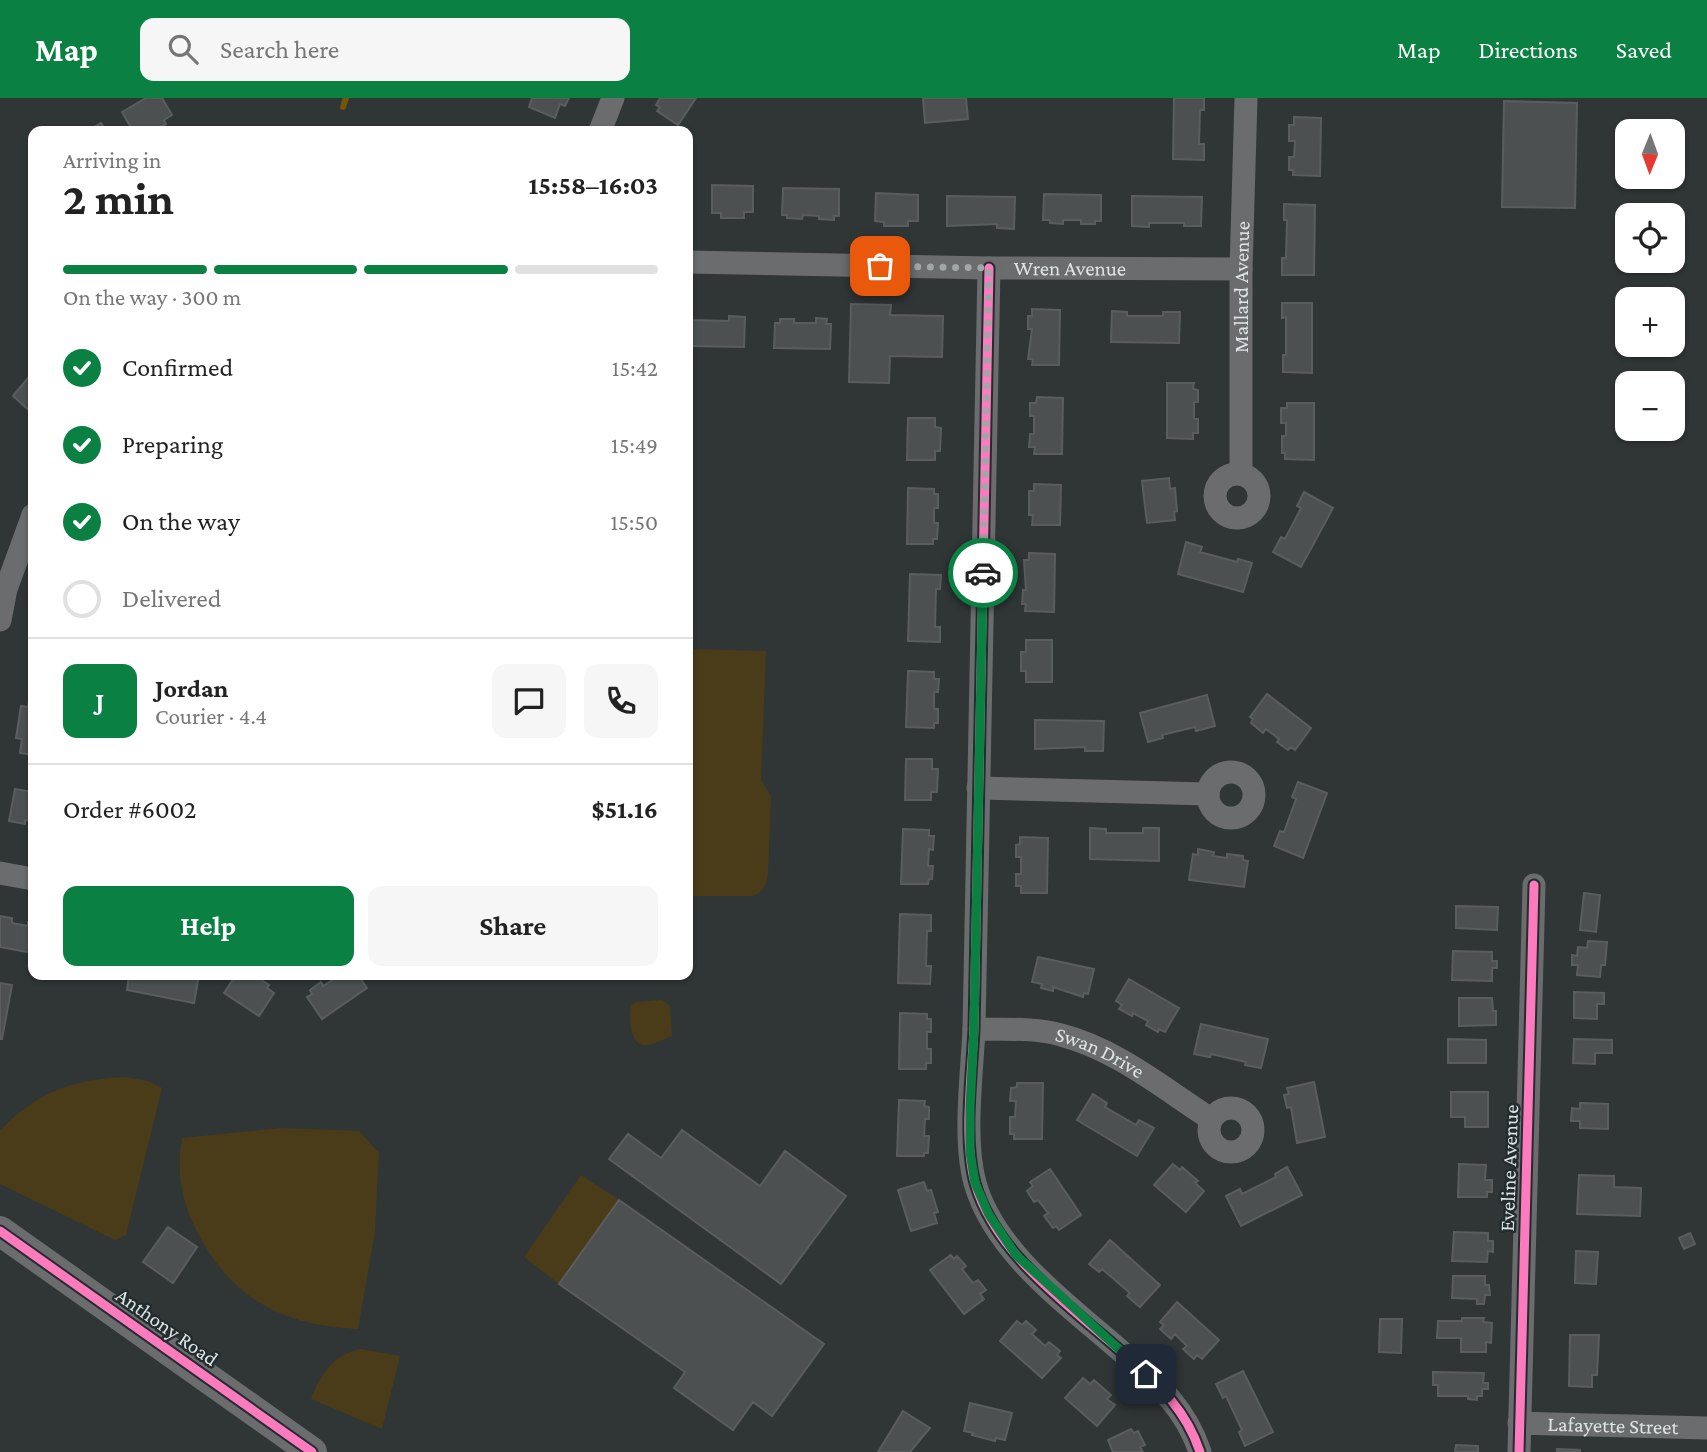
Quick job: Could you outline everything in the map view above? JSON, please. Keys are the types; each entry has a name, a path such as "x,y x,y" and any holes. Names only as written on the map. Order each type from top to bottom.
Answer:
{"street":[{"path":"602,126 613,98"},
{"name":"Mallard Avenue","path":"1241,474 1241,269 1246,98"},
{"name":"Wren Avenue","path":"693,262 989,268 1241,269"},
{"path":"989,268 970,1152 975,1183 1003,1238 1030,1269 1166,1392 1189,1424 1200,1452"},
{"path":"0,620 6,589 28,528"},
{"path":"978,788 1208,794"},
{"path":"0,873 28,878"},
{"name":"Eveline Avenue","path":"1519,1452 1534,886"},
{"name":"Swan Drive","path":"974,1029 1041,1031 1062,1035 1098,1048 1211,1119"},
{"name":"Anthony Road","path":"0,1231 312,1452"},
{"name":"Lafayette Street","path":"1519,1423 1707,1428"}],"shaded area":[{"path":"693,649 766,651 761,780 771,796 768,875 764,888 753,896 693,896"},
{"path":"662,1000 670,1006 672,1036 651,1044 639,1043 631,1029 631,1005 636,1002"},
{"path":"125,1077 148,1081 162,1088 126,1235 115,1240 0,1184 0,1131 28,1106 57,1090 73,1085"},
{"path":"281,1128 359,1131 379,1153 375,1231 358,1329 311,1323 290,1317 252,1297 219,1266 205,1246 187,1207 181,1181 182,1138"},
{"path":"581,1175 619,1200 559,1284 524,1257"},
{"path":"361,1349 400,1356 382,1429 311,1399 319,1381 335,1361"}],"building":[{"path":"146,98 162,98 172,115 164,120 166,124 162,126 130,126 122,112"},
{"path":"532,98 569,98 565,106 560,104 555,118 529,107"},
{"path":"660,98 696,98 678,125 657,111 660,107 656,105"},
{"path":"923,98 966,98 968,119 925,123"},
{"path":"1174,98 1204,98 1204,110 1200,110 1199,144 1204,144 1204,160 1173,159"},
{"path":"1504,101 1577,103 1575,208 1502,207"},
{"path":"1294,117 1321,118 1320,176 1293,175 1293,170 1289,170 1289,157 1294,157 1295,141 1289,141 1289,125 1294,125"},
{"path":"712,185 753,186 753,212 744,212 744,218 721,218 721,213 712,213"},
{"path":"783,188 839,189 839,216 834,216 834,220 803,215 802,219 787,218 787,215 782,215"},
{"path":"876,193 918,195 918,221 908,221 908,226 884,226 884,222 875,221"},
{"path":"1044,194 1101,195 1101,221 1081,224 1081,220 1063,220 1063,224 1043,220"},
{"path":"947,196 1015,197 1014,229 997,228 997,224 947,226"},
{"path":"1132,196 1202,197 1201,226 1149,223 1149,227 1132,226"},
{"path":"1284,204 1315,205 1314,275 1282,275 1282,258 1286,258 1287,220 1284,220"},
{"path":"1282,303 1312,303 1312,373 1283,372 1286,317 1282,318"},
{"path":"851,304 891,305 890,315 943,316 942,357 890,356 889,383 849,382"},
{"path":"1032,309 1060,310 1059,365 1032,365 1033,359 1028,359 1032,329 1028,329 1028,316 1032,316"},
{"path":"1112,311 1127,312 1127,316 1163,316 1163,312 1180,312 1179,343 1111,342"},
{"path":"729,316 745,317 744,347 693,346 693,320 729,321"},
{"path":"816,318 827,319 826,324 831,324 830,349 774,348 775,323 780,323 780,319 794,319 794,323 816,323"},
{"path":"28,378 28,410 13,396"},
{"path":"1167,383 1194,383 1193,389 1198,390 1198,402 1194,402 1194,419 1198,419 1198,433 1193,433 1193,439 1167,438"},
{"path":"1037,397 1063,398 1062,454 1034,454 1035,447 1029,447 1030,434 1034,434 1034,416 1030,416 1030,403 1036,403"},
{"path":"1287,403 1314,403 1314,460 1285,459 1285,453 1282,453 1282,436 1286,436 1286,423 1281,423 1281,408 1287,408"},
{"path":"908,418 935,418 935,427 941,428 940,451 935,451 935,460 907,460"},
{"path":"1169,478 1170,489 1175,488 1175,520 1147,523 1142,481"},
{"path":"1034,484 1061,485 1060,525 1032,525 1033,515 1029,515 1029,491 1034,491"},
{"path":"908,488 934,489 934,494 938,494 938,508 934,508 934,523 938,523 937,539 933,539 933,544 907,544"},
{"path":"1304,492 1333,508 1301,567 1273,552 1281,537 1285,539 1301,508 1297,506"},
{"path":"1186,542 1202,547 1200,552 1237,562 1238,559 1252,563 1243,592 1178,574"},
{"path":"1029,553 1055,554 1054,612 1025,611 1026,604 1022,604 1023,590 1026,590 1024,560 1029,560"},
{"path":"910,574 941,575 940,589 936,589 935,627 940,627 940,642 908,641"},
{"path":"1026,640 1052,640 1052,682 1026,682 1026,671 1021,671 1021,652 1026,652"},
{"path":"908,671 934,672 934,679 939,679 938,692 934,692 934,709 938,709 938,723 934,723 934,728 906,727"},
{"path":"1267,694 1311,728 1295,750 1291,747 1288,750 1266,729 1263,733 1251,723 1253,719 1250,717"},
{"path":"1207,695 1215,726 1196,731 1195,727 1162,735 1163,738 1148,742 1140,713"},
{"path":"21,706 28,707 28,754 20,753 22,739 16,738"},
{"path":"1035,720 1104,721 1103,751 1085,751 1085,747 1035,749"},
{"path":"906,759 932,759 932,769 938,769 937,792 931,792 931,800 905,800"},
{"path":"1298,782 1327,793 1303,858 1274,846 1280,831 1284,832 1296,799 1292,797"},
{"path":"15,789 28,791 28,820 25,820 25,824 9,821"},
{"path":"1090,828 1106,829 1106,833 1143,833 1143,828 1159,828 1159,861 1090,859"},
{"path":"903,829 929,830 929,836 934,836 933,850 929,849 928,866 933,866 932,879 929,879 928,884 901,884"},
{"path":"1020,837 1048,838 1047,893 1021,893 1021,886 1016,886 1016,874 1021,874 1021,857 1016,857 1016,845 1020,844"},
{"path":"1198,849 1214,852 1213,856 1243,856 1243,860 1248,861 1244,887 1189,880 1193,854 1198,855"},
{"path":"1584,893 1600,895 1596,932 1580,930"},
{"path":"1456,906 1498,907 1497,930 1456,928"},
{"path":"900,914 931,915 931,931 927,931 926,966 931,966 930,984 898,983"},
{"path":"0,916 12,918 12,923 28,926 28,952 0,947"},
{"path":"1588,941 1607,942 1605,965 1601,965 1600,977 1577,975 1578,965 1572,965 1572,955 1577,956 1578,947 1587,948"},
{"path":"1453,951 1492,952 1492,961 1497,961 1497,968 1492,968 1492,981 1452,980"},
{"path":"1038,957 1094,969 1088,994 1084,993 1083,997 1053,987 1053,991 1041,988 1042,984 1032,982"},
{"path":"1129,979 1179,1008 1165,1032 1159,1029 1158,1032 1146,1025 1148,1021 1119,1009 1122,1005 1116,1001"},
{"path":"128,980 198,980 194,1003 127,990"},
{"path":"233,980 262,980 274,993 259,1016 224,993"},
{"path":"332,980 361,980 367,988 322,1019 307,997 312,994 310,990 321,982 323,986"},
{"path":"0,983 12,985 2,1039 0,1039"},
{"path":"1574,992 1604,993 1604,1004 1597,1004 1597,1019 1574,1018"},
{"path":"1459,998 1492,998 1496,1025 1459,1026"},
{"path":"900,1013 927,1014 927,1019 931,1019 931,1032 927,1032 927,1049 931,1049 931,1063 926,1063 926,1069 899,1069"},
{"path":"1201,1024 1268,1039 1261,1068 1211,1054 1210,1057 1194,1054"},
{"path":"1448,1039 1486,1040 1486,1063 1448,1063"},
{"path":"1574,1039 1612,1040 1612,1053 1595,1053 1595,1064 1573,1063"},
{"path":"1314,1082 1325,1137 1297,1143 1291,1107 1287,1108 1284,1095 1289,1094 1287,1088"},
{"path":"1017,1083 1043,1083 1042,1139 1014,1139 1014,1134 1010,1134 1010,1117 1015,1117 1016,1101 1010,1101 1011,1088 1017,1087"},
{"path":"1451,1092 1488,1092 1488,1127 1465,1127 1465,1117 1451,1117"},
{"path":"1093,1094 1107,1103 1105,1107 1136,1125 1139,1120 1154,1128 1137,1156 1077,1120"},
{"path":"899,1100 925,1101 924,1106 929,1107 924,1136 929,1136 928,1153 924,1153 924,1156 897,1156"},
{"path":"1580,1103 1608,1104 1608,1129 1580,1128 1580,1121 1571,1121 1572,1108 1580,1109"},
{"path":"682,1130 760,1186 785,1151 846,1196 781,1284 609,1159 628,1134 661,1158"},
{"path":"1173,1164 1180,1170 1182,1167 1198,1181 1195,1183 1204,1191 1186,1212 1154,1185"},
{"path":"1459,1164 1486,1165 1485,1180 1492,1180 1492,1192 1487,1192 1487,1197 1458,1197"},
{"path":"1287,1167 1302,1195 1241,1226 1226,1196 1240,1189 1242,1194 1276,1177 1275,1174"},
{"path":"1050,1169 1081,1215 1059,1230 1056,1226 1053,1228 1044,1216 1048,1213 1038,1200 1034,1202 1027,1191 1033,1186 1030,1182"},
{"path":"1579,1175 1614,1176 1614,1187 1641,1188 1640,1216 1577,1214"},
{"path":"924,1182 927,1191 931,1190 938,1212 934,1213 937,1223 911,1231 898,1190"},
{"path":"619,1200 824,1344 772,1416 753,1402 733,1430 674,1388 685,1372 559,1284"},
{"path":"168,1227 197,1247 173,1283 143,1262"},
{"path":"1454,1232 1488,1233 1488,1241 1493,1241 1493,1252 1488,1251 1487,1262 1452,1261"},
{"path":"1690,1233 1695,1244 1684,1249 1679,1238"},
{"path":"1110,1240 1160,1285 1140,1307 1127,1296 1130,1293 1102,1269 1099,1272 1089,1264"},
{"path":"1576,1251 1598,1252 1596,1284 1575,1283"},
{"path":"951,1255 954,1259 957,1256 966,1266 962,1269 973,1283 978,1280 986,1290 980,1294 984,1299 964,1314 930,1270"},
{"path":"1453,1276 1485,1276 1485,1285 1489,1285 1490,1295 1485,1295 1484,1304 1477,1304 1477,1299 1452,1298"},
{"path":"1177,1302 1219,1340 1202,1359 1197,1355 1194,1359 1183,1349 1187,1346 1175,1334 1171,1339 1160,1329 1164,1325 1160,1322"},
{"path":"1462,1318 1484,1318 1483,1322 1492,1323 1491,1343 1486,1342 1486,1352 1461,1352 1461,1338 1437,1338 1438,1321 1462,1321"},
{"path":"1380,1319 1402,1319 1401,1353 1379,1352"},
{"path":"1017,1321 1022,1325 1026,1321 1036,1330 1032,1334 1045,1346 1049,1342 1060,1351 1057,1355 1061,1358 1042,1378 1000,1341"},
{"path":"1570,1335 1599,1335 1597,1375 1592,1375 1592,1387 1569,1386"},
{"path":"1243,1371 1273,1432 1245,1446 1239,1432 1242,1430 1226,1396 1223,1398 1216,1384"},
{"path":"1433,1372 1484,1373 1483,1383 1488,1383 1488,1389 1482,1389 1482,1396 1477,1396 1477,1400 1468,1399 1468,1396 1438,1396 1438,1385 1433,1385"},
{"path":"1083,1378 1090,1384 1094,1380 1111,1395 1107,1399 1115,1405 1097,1426 1065,1398"},
{"path":"970,1403 1012,1413 1005,1440 996,1438 995,1441 964,1431"},
{"path":"903,1411 930,1428 910,1452 878,1452"},
{"path":"1131,1429 1134,1433 1138,1431 1145,1445 1140,1447 1143,1452 1113,1452 1108,1440"},
{"path":"1456,1445 1478,1446 1478,1452 1455,1452"},
{"path":"1557,1449 1580,1450 1580,1452 1557,1452"}],"waterway":[{"path":"343,107 346,98"}],"cycle path":[{"path":"989,268 974,1029 969,1106 971,1166 985,1209 1017,1256 1058,1297 1158,1386 1178,1409 1200,1452"},
{"path":"1519,1452 1534,885"},
{"path":"0,1231 312,1452"}],"way so far":[{"path":"880,266 989,268 983,573"}],"route":[{"path":"983,573 974,1029 970,1107 970,1152 975,1183 989,1215 1016,1255 1146,1374"}]}
